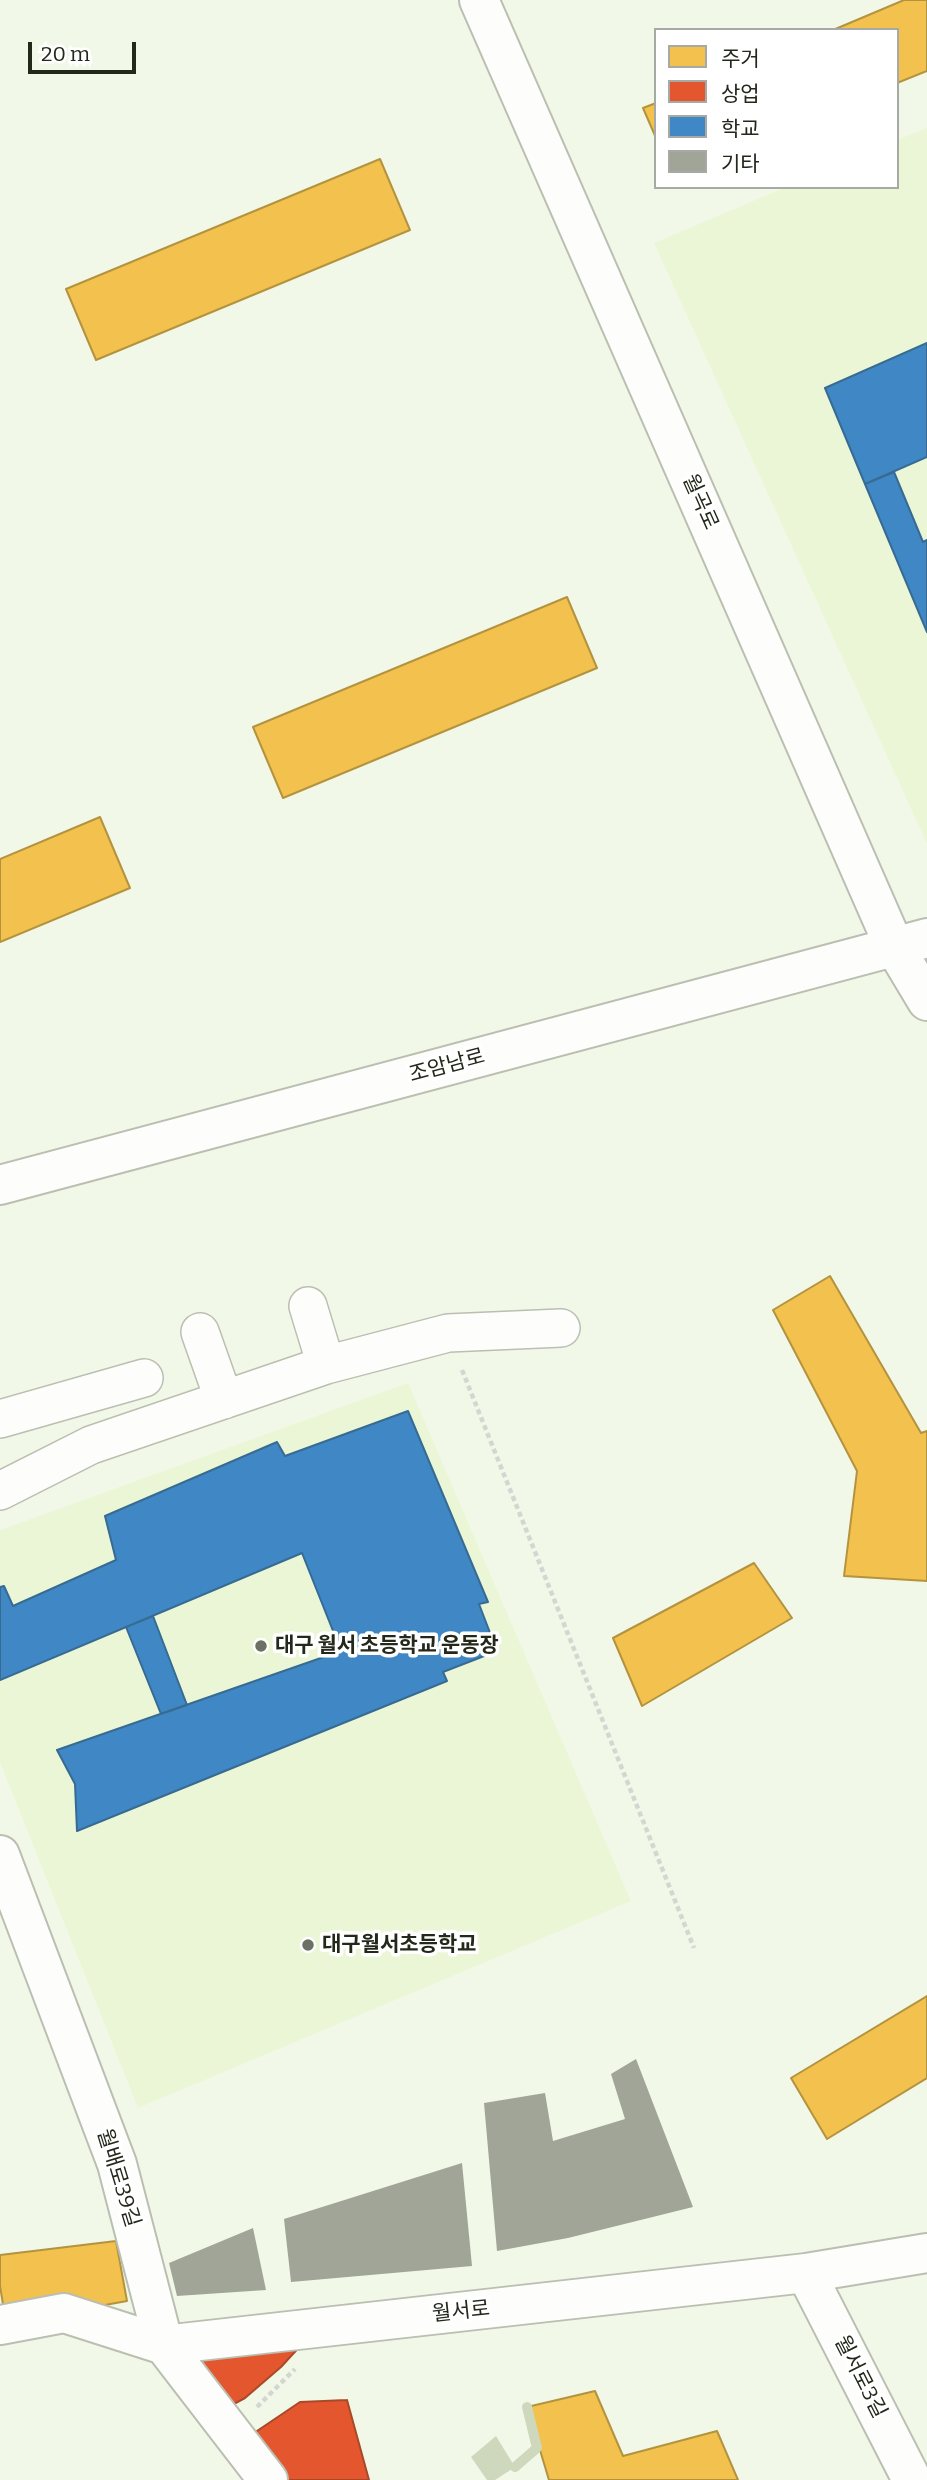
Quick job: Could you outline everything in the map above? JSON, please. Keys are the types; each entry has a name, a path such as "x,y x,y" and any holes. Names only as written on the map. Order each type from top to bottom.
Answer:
{"main road":[{"name":"월곡로","path":"479,0 911,942 927,1001"},
{"name":"조암남로","path":"0,1185 911,942"},
{"name":"월배로39길","path":"0,1855 117,2164 164,2345 268,2480"},
{"name":"월서로","path":"0,2325 64,2313 164,2345 807,2273 927,2253"},
{"name":"월서로3길","path":"807,2273 912,2480"}],"street":[{"path":"308,1306 326,1365"},
{"path":"0,1491 91,1445 326,1365 448,1333 561,1328"},
{"path":"200,1332 224,1400"},
{"path":"0,1419 144,1378"}],"path":[{"path":"448,1333 694,1948"},
{"path":"232,2433 338,2326"}],"shaded area":[{"path":"927,128 927,844 654,243 781,189 899,189 899,139"},
{"name":"대구 월서 초등학교 운동장","path":"408,1383 631,1901 138,2108 0,1762 0,1530"},
{"path":"496,2436 515,2467 495,2480 487,2480 471,2457"}],"building: 주거":[{"path":"904,0 927,0 927,71 899,82 899,28 838,28"},
{"path":"654,104 654,133 643,108"},
{"path":"380,159 410,230 96,360 66,289"},
{"path":"567,597 597,668 283,798 253,727"},
{"path":"100,817 130,888 0,942 0,859"},
{"path":"830,1276 921,1433 927,1431 927,1581 844,1576 857,1471 773,1310"},
{"path":"754,1563 792,1618 642,1706 613,1638"},
{"path":"927,1996 927,2078 827,2139 791,2078"},
{"path":"116,2241 127,2301 6,2323 0,2286 0,2255"},
{"path":"595,2391 623,2456 717,2431 738,2480 549,2480 527,2407"}],"building: 상업":[{"path":"303,2343 281,2367 245,2398 232,2405 194,2362"},
{"path":"347,2400 369,2480 288,2480 254,2433 300,2402"}],"building: 학교":[{"path":"927,343 927,457 865,484 825,388"},
{"path":"894,472 923,542 927,540 927,632 865,484"},
{"path":"408,1411 488,1602 479,1604 497,1651 443,1672 447,1681 77,1831 75,1784 57,1750 341,1651 302,1553 0,1680 0,1587 4,1586 13,1606 116,1560 105,1516 277,1442 285,1456"},
{"path":"153,1616 187,1705 161,1714 126,1627"}],"building: 기타":[{"path":"636,2059 693,2207 568,2238 497,2251 484,2103 545,2093 553,2141 625,2119 611,2074"},
{"path":"462,2163 472,2266 291,2282 284,2219"},
{"path":"253,2228 266,2290 177,2296 169,2263"}],"waterway":[{"path":"515,2467 537,2448 527,2407"}],"place":[{"name":"대구 월서 초등학교 운동장","path":"261,1646"},
{"name":"대구월서초등학교","path":"308,1945"}]}
